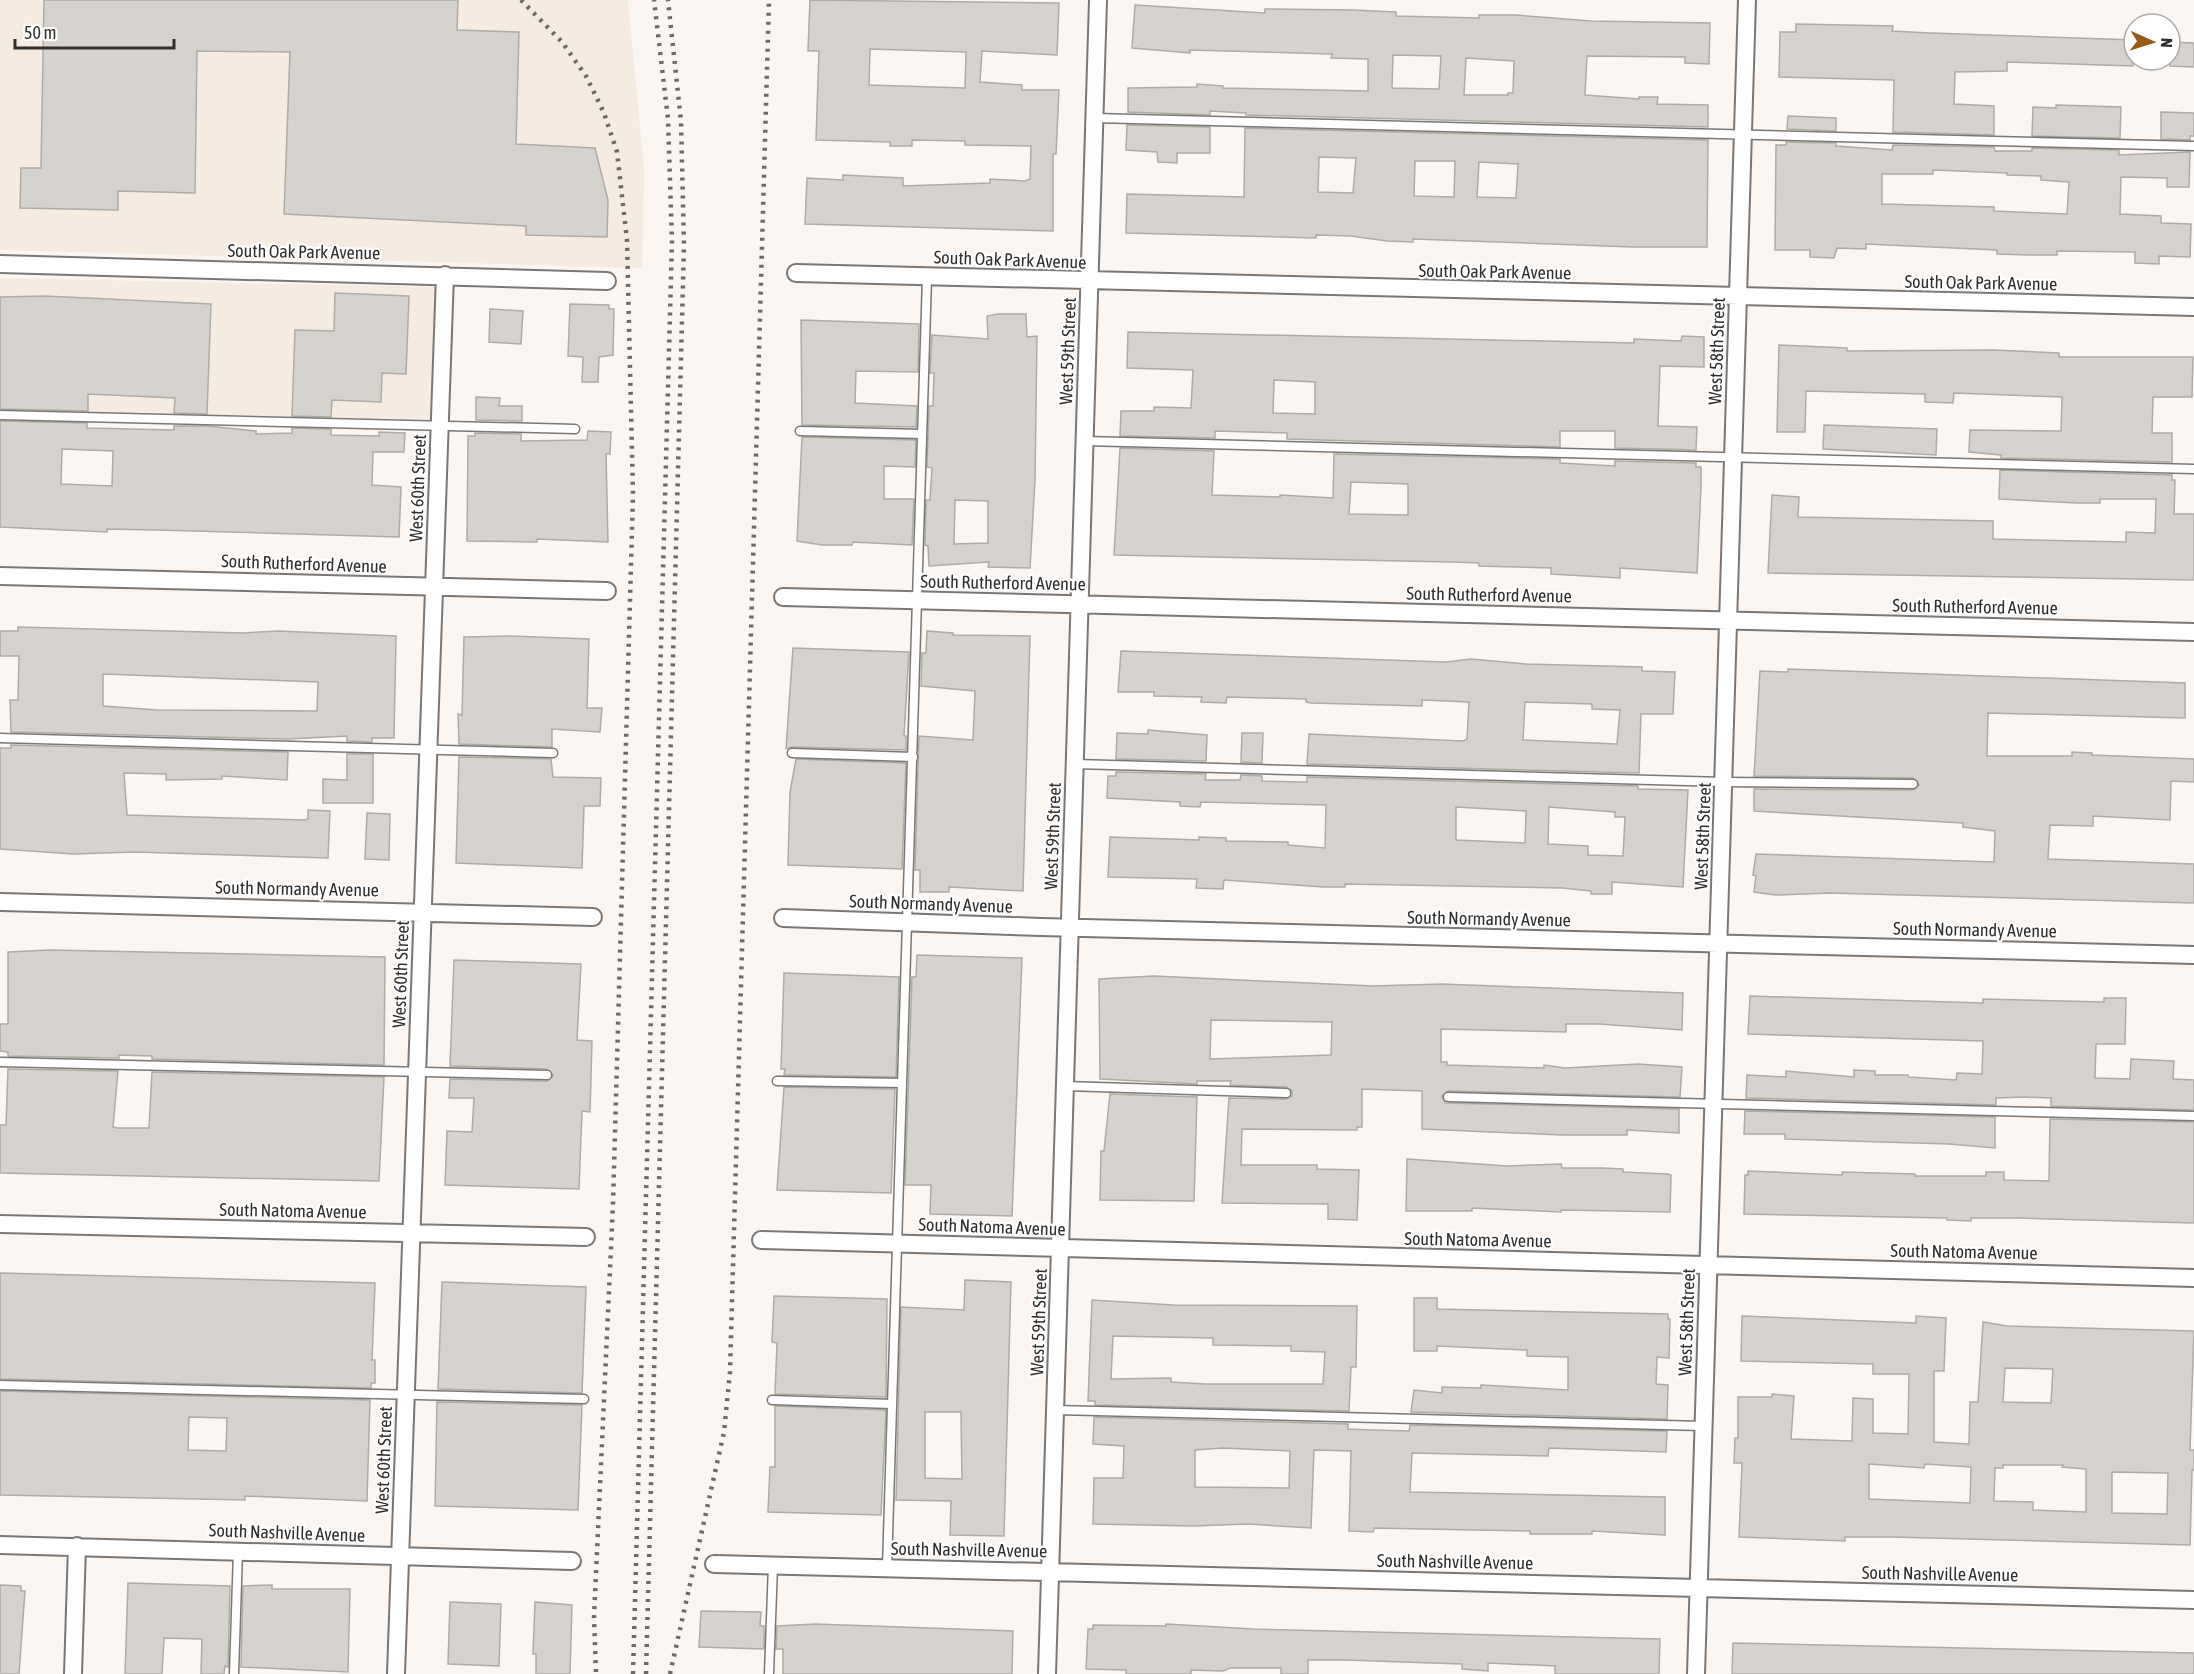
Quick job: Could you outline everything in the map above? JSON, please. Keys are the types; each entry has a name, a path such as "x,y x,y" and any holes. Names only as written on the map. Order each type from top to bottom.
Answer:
{"street":[{"name":"West 59th Street","path":"1047,1674 1098,0"},
{"name":"West 58th Street","path":"1696,1674 1747,0"},
{"name":"South Oak Park Avenue","path":"0,264 607,281"},
{"name":"South Oak Park Avenue","path":"796,273 2194,308"},
{"name":"West 60th Street","path":"396,1674 445,275"},
{"name":"South Rutherford Avenue","path":"0,576 608,591"},
{"name":"South Rutherford Avenue","path":"783,597 2194,632"},
{"name":"South Normandy Avenue","path":"0,902 592,917"},
{"name":"South Normandy Avenue","path":"783,918 1070,928 2194,955"},
{"name":"South Natoma Avenue","path":"0,1224 586,1237"},
{"name":"South Natoma Avenue","path":"761,1240 2194,1278"},
{"name":"South Nashville Avenue","path":"0,1545 572,1561"},
{"path":"73,1674 77,1546"},
{"name":"South Nashville Avenue","path":"714,1564 2194,1600"}],"lane":[{"path":"1094,118 2194,146"},
{"path":"887,1568 927,277"},
{"path":"0,415 575,429"},
{"path":"800,431 922,434"},
{"path":"1085,441 2194,469"},
{"path":"0,738 553,753"},
{"path":"792,753 913,757"},
{"path":"1075,764 1724,782 1913,784"},
{"path":"0,1062 547,1075"},
{"path":"777,1081 902,1083"},
{"path":"1065,1086 1286,1093"},
{"path":"1448,1097 2194,1116"},
{"path":"0,1384 584,1399"},
{"path":"772,1400 892,1404"},
{"path":"1055,1410 1703,1426"},
{"path":"234,1674 238,1551"},
{"path":"769,1674 773,1565"}],"shaded area":[{"path":"0,0 628,0 644,170 642,268 0,250"},
{"path":"0,278 441,287 438,420 0,410"}],"building":[{"path":"44,0 458,0 457,30 519,32 516,144 595,148 608,200 607,237 526,235 526,226 284,214 290,52 197,51 195,193 118,191 118,210 20,208 21,168 41,168"},
{"path":"810,0 1059,3 1057,55 982,51 980,82 1022,85 1022,90 1059,90 1056,154 1053,154 1053,231 805,224 807,178 843,180 843,175 903,178 903,186 990,183 990,179 1025,181 1030,179 1031,146 965,145 965,141 912,140 912,146 890,146 890,142 816,140 819,51 808,51","holes":["870,49 966,52 965,88 869,85"]},
{"path":"1135,5 1265,13 1265,9 1352,10 1396,12 1396,16 1479,18 1479,15 1515,15 1591,21 1710,23 1709,64 1685,63 1685,57 1587,56 1585,95 1639,99 1639,97 1658,97 1657,104 1708,105 1708,127 1246,115 1246,113 1210,111 1210,115 1128,112 1128,88 1197,87 1197,84 1223,86 1223,88 1368,91 1368,59 1331,58 1332,54 1190,50 1190,53 1132,48","holes":["1393,55 1441,56 1439,89 1392,88","1466,58 1514,61 1513,93 1464,95"]},
{"path":"1796,24 1893,26 1892,31 2122,40 2122,66 2007,62 2007,71 1955,72 1954,104 1994,106 1994,135 1893,132 1894,80 1779,77 1780,32 1796,32"},
{"path":"2182,42 2194,43 2194,67 2182,66"},
{"path":"2056,105 2121,107 2120,138 2032,136 2033,107 2056,108"},
{"path":"2161,112 2194,113 2194,136 2190,136 2190,140 2161,139"},
{"path":"1788,116 1836,118 1836,131 1787,129"},
{"path":"1127,125 1210,127 1210,153 1177,153 1177,163 1158,162 1157,152 1126,150"},
{"path":"1245,128 1708,140 1707,247 1633,247 1413,239 1413,242 1316,235 1316,238 1126,233 1127,194 1244,197","holes":["1319,157 1356,158 1353,193 1318,192","1415,161 1455,161 1454,197 1414,196","1479,162 1518,164 1516,198 1477,197"]},
{"path":"1786,142 1836,143 1836,146 1892,150 1893,145 1994,147 1995,151 2032,151 2032,148 2119,150 2119,155 2190,152 2189,187 2167,187 2167,178 2121,177 2120,214 2161,216 2161,223 2191,224 2190,257 2159,256 2159,264 2135,263 2135,252 2057,251 2057,255 1997,254 1997,250 1866,244 1866,249 1837,248 1834,258 1810,257 1810,250 1775,250 1776,145 1786,145","holes":["1933,170 2007,173 2007,175 2041,176 2041,180 2069,182 2067,214 1994,211 1994,207 1882,204 1882,174 1933,174"]},
{"path":"335,293 409,296 406,374 382,373 381,402 332,400 331,417 292,416 295,330 334,331"},
{"path":"45,296 211,304 207,414 174,413 175,398 88,394 88,411 0,409 0,297"},
{"path":"570,304 609,305 609,309 614,309 613,355 599,357 598,382 582,382 583,357 568,356"},
{"path":"490,309 523,311 521,344 489,342"},
{"path":"1026,314 1027,337 1037,336 1035,480 1030,568 988,567 989,562 929,566 928,546 925,545 926,500 930,500 932,468 927,467 929,406 933,406 934,373 930,373 932,335 988,339 987,316","holes":["955,500 988,501 988,543 954,544"]},
{"path":"801,320 919,324 918,372 856,371 855,403 917,406 916,427 802,425"},
{"path":"1128,332 1634,343 1634,339 1681,341 1682,336 1704,337 1704,367 1660,366 1658,426 1697,427 1696,450 1615,448 1615,431 1560,431 1560,447 1287,439 1287,433 1215,431 1215,438 1120,436 1121,411 1154,411 1154,407 1191,408 1193,370 1127,368","holes":["1274,380 1315,382 1315,414 1273,413"]},
{"path":"1779,345 1847,348 1847,351 1993,350 2059,353 2059,357 2193,357 2192,397 2153,397 2152,433 2172,433 2172,462 2001,458 2001,455 1969,452 1970,430 2061,431 2062,397 1954,393 1953,403 1925,402 1925,394 1806,391 1805,432 1777,432"},
{"path":"476,397 500,398 499,406 522,406 522,421 476,420"},
{"path":"0,421 87,423 87,428 174,430 174,426 207,426 256,431 256,434 292,433 292,428 331,429 331,435 379,436 379,432 405,433 404,452 373,452 372,485 401,487 399,537 107,529 107,532 0,527","holes":["62,449 113,451 112,486 61,484"]},
{"path":"1824,425 1937,429 1936,455 1823,449"},
{"path":"588,431 611,432 610,454 606,454 608,542 537,539 537,542 467,541 468,436 475,436 475,433 521,434 521,441 587,440"},
{"path":"802,437 916,440 915,467 884,466 884,499 914,499 912,545 853,542 852,545 822,545 797,541"},
{"path":"1120,448 1214,451 1212,495 1333,498 1334,454 1560,459 1560,463 1615,466 1615,461 1696,463 1696,467 1701,467 1697,573 1620,568 1620,578 1551,574 1551,568 1479,566 1479,563 1114,555","holes":["1351,482 1408,484 1408,515 1349,514"]},
{"path":"2000,470 2172,475 2172,480 2175,480 2174,514 2194,514 2194,580 1768,573 1772,495 1799,497 1798,517 1993,521 1993,539 2126,542 2126,532 2155,533 2156,499 2100,499 2100,503 2078,503 1999,499"},
{"path":"18,627 243,633 278,631 396,636 394,738 372,738 372,742 347,741 347,736 288,739 11,732 10,700 18,700 19,656 0,656 0,631 18,631","holes":["103,674 318,682 317,711 158,710 103,706"]},
{"path":"927,631 953,633 953,635 1030,636 1023,891 949,887 949,892 920,892 920,870 915,870 919,736 973,740 975,691 921,686 922,653 926,653"},
{"path":"464,637 589,639 587,708 602,708 600,732 552,729 552,747 459,744 458,714 462,715"},
{"path":"793,648 909,652 904,736 906,736 906,750 792,747 786,749"},
{"path":"1121,651 1446,662 1471,659 1526,664 1642,667 1642,671 1675,672 1673,714 1641,714 1639,773 1307,764 1309,734 1463,741 1467,739 1469,702 1422,700 1422,706 1311,703 1306,702 1306,699 1227,697 1226,703 1201,702 1202,697 1154,696 1154,692 1118,692","holes":["1525,702 1592,704 1592,709 1620,710 1617,744 1523,740"]},
{"path":"1788,669 2185,683 2185,718 1988,713 1987,756 2072,756 2072,752 2092,753 2092,755 2194,759 2194,782 2171,781 2170,820 2093,816 2093,826 2050,825 2048,859 2194,864 2194,903 1830,893 1776,895 1754,892 1756,876 1753,875 1756,854 1994,862 1995,831 1963,827 1963,823 1754,811 1754,789 1913,790 1919,785 1913,778 1754,776 1760,671 1788,672"},
{"path":"1148,730 1207,735 1206,761 1116,759 1117,733 1148,734"},
{"path":"1242,733 1263,733 1262,763 1241,762"},
{"path":"11,745 288,752 287,780 222,776 222,779 166,780 166,774 124,773 127,815 304,820 308,819 308,810 330,811 328,858 134,852 74,854 0,849 0,748 11,748"},
{"path":"347,754 373,754 373,803 323,803 323,779 347,780"},
{"path":"459,757 551,759 553,777 601,778 600,806 584,806 582,868 456,863"},
{"path":"796,759 906,763 902,869 788,865 790,792"},
{"path":"1116,772 1206,774 1205,780 1240,780 1241,775 1262,776 1262,781 1307,782 1307,777 1638,786 1638,789 1688,790 1683,887 1612,882 1612,894 1591,894 1591,891 1562,888 1345,884 1345,887 1324,887 1224,880 1223,889 1196,888 1197,879 1108,877 1110,837 1199,840 1199,837 1226,838 1226,841 1288,842 1288,845 1325,848 1326,805 1201,802 1200,807 1180,806 1180,802 1107,798 1108,776 1116,776","holes":["1456,807 1526,811 1525,843 1456,840","1549,807 1615,812 1615,817 1625,817 1623,856 1588,855 1588,846 1548,844"]},
{"path":"367,813 390,814 389,860 365,859"},
{"path":"50,950 385,957 384,1065 152,1059 152,1056 119,1055 119,1058 8,1056 8,1052 0,1051 0,1024 8,1024 8,952"},
{"path":"917,955 1022,958 1012,1216 930,1214 931,1185 905,1185 912,977 916,977"},
{"path":"454,960 581,964 577,1040 592,1041 590,1112 582,1111 579,1189 445,1185 447,1131 472,1132 474,1098 449,1098 450,1079 547,1081 553,1076 547,1069 450,1066"},
{"path":"784,973 899,977 896,1077 784,1075 785,1069 781,1069"},
{"path":"1154,976 1373,986 1442,984 1683,993 1682,1030 1599,1024 1566,1024 1566,1032 1441,1029 1441,1062 1447,1062 1447,1065 1544,1068 1544,1065 1565,1068 1638,1064 1682,1067 1680,1097 1448,1091 1442,1096 1445,1103 1679,1109 1679,1133 1627,1130 1627,1135 1562,1135 1422,1129 1422,1091 1362,1089 1362,1127 1357,1127 1357,1130 1242,1129 1241,1165 1317,1165 1317,1169 1359,1170 1357,1220 1328,1219 1328,1204 1222,1203 1229,1098 1286,1099 1292,1096 1292,1091 1286,1087 1230,1085 1231,1081 1197,1081 1197,1084 1100,1079 1099,979","holes":["1211,1020 1332,1022 1331,1055 1210,1059"]},
{"path":"1750,996 1983,1003 1983,999 2104,1002 2104,998 2126,998 2125,1044 2096,1044 2095,1078 2130,1079 2131,1059 2174,1061 2173,1079 2194,1080 2194,1110 2051,1106 2051,1098 2023,1097 1996,1098 1996,1105 1746,1098 1747,1075 1786,1077 1786,1071 1854,1077 1854,1070 1875,1071 1875,1075 1908,1075 1909,1077 1956,1080 1957,1073 1982,1074 1983,1041 1748,1034"},
{"path":"8,1069 118,1071 113,1127 117,1128 149,1128 152,1072 384,1077 379,1181 0,1173 0,1125 6,1125"},
{"path":"784,1087 895,1089 891,1193 777,1190"},
{"path":"1110,1094 1197,1097 1194,1201 1100,1200 1101,1151 1104,1151"},
{"path":"1745,1111 1995,1117 1995,1148 1949,1144 1785,1139 1785,1134 1744,1134"},
{"path":"2050,1119 2194,1122 2194,1223 2016,1218 1971,1218 1971,1221 1947,1220 1947,1218 1744,1214 1745,1175 1748,1175 1748,1171 1842,1175 1842,1172 1915,1174 1915,1176 1986,1176 1986,1172 2004,1172 2004,1180 2049,1181"},
{"path":"1407,1159 1507,1166 1561,1164 1562,1168 1623,1169 1623,1172 1668,1174 1671,1175 1670,1212 1561,1210 1561,1212 1472,1208 1472,1211 1406,1211"},
{"path":"0,1273 375,1283 372,1360 375,1360 375,1383 371,1383 371,1388 0,1379"},
{"path":"965,1280 1011,1282 1004,1536 950,1535 951,1501 896,1500 901,1307 964,1310","holes":["925,1412 961,1412 962,1479 925,1478"]},
{"path":"442,1282 586,1287 582,1393 438,1389"},
{"path":"774,1296 887,1299 886,1397 775,1394 777,1343 772,1342"},
{"path":"1414,1298 1437,1298 1437,1309 1668,1314 1668,1319 1670,1319 1669,1358 1657,1357 1656,1384 1668,1385 1667,1419 1411,1412 1414,1390 1442,1393 1442,1387 1481,1388 1481,1385 1568,1390 1568,1357 1527,1356 1527,1350 1437,1346 1437,1351 1414,1351"},
{"path":"1092,1300 1173,1305 1357,1306 1356,1367 1351,1367 1349,1411 1095,1405 1095,1401 1088,1401","holes":["1113,1336 1213,1338 1213,1345 1291,1346 1291,1351 1325,1352 1323,1384 1205,1384 1171,1382 1171,1378 1111,1379"]},
{"path":"1742,1316 1916,1323 1916,1316 1946,1318 1944,1371 1934,1371 1934,1442 1969,1444 1970,1402 1978,1402 1983,1322 2007,1326 2194,1331 2190,1450 2194,1450 2194,1470 2192,1470 2190,1545 1892,1537 1845,1537 1845,1541 1739,1537 1742,1463 1734,1463 1735,1438 1738,1438 1738,1397 1772,1397 1772,1394 1794,1396 1791,1439 1852,1441 1853,1398 1873,1399 1873,1433 1908,1434 1909,1374 1873,1374 1873,1364 1741,1361","holes":["2005,1368 2053,1369 2051,1403 2003,1402","1869,1464 1924,1468 1925,1464 1971,1467 1970,1503 1869,1499","2003,1465 2063,1465 2062,1467 2086,1469 2086,1512 2033,1510 2033,1502 1994,1501 1995,1468 2003,1468","2112,1472 2168,1473 2167,1514 2112,1513"]},
{"path":"0,1391 370,1400 367,1501 245,1496 245,1500 0,1495","holes":["189,1417 227,1418 226,1451 188,1450"]},
{"path":"437,1402 582,1405 578,1510 435,1506"},
{"path":"775,1406 886,1410 881,1515 768,1512 770,1467 775,1467"},
{"path":"1094,1417 1348,1424 1348,1429 1409,1431 1410,1425 1667,1431 1666,1452 1549,1448 1548,1456 1412,1453 1410,1492 1665,1497 1665,1535 1592,1531 1592,1534 1530,1534 1530,1531 1374,1528 1373,1532 1349,1531 1351,1451 1314,1450 1311,1528 1248,1524 1193,1526 1093,1524 1094,1478 1123,1478 1124,1446 1093,1444","holes":["1223,1448 1290,1451 1289,1488 1195,1487 1195,1450"]},
{"path":"128,1583 230,1586 228,1667 225,1666 224,1674 201,1674 202,1639 164,1638 162,1674 125,1674"},
{"path":"0,1585 21,1586 21,1591 25,1591 19,1674 0,1674"},
{"path":"272,1585 272,1589 350,1589 348,1672 241,1667 243,1586"},
{"path":"450,1602 501,1604 499,1666 448,1664"},
{"path":"535,1602 572,1605 570,1674 536,1674 536,1654 533,1654"},
{"path":"701,1611 761,1612 760,1626 764,1626 764,1649 699,1647"},
{"path":"815,1624 1013,1631 1012,1674 783,1674 783,1649 776,1649 777,1626"},
{"path":"1166,1624 1253,1629 1660,1639 1659,1674 1555,1674 1555,1666 1488,1663 1488,1671 1462,1669 1462,1664 1345,1660 1308,1660 1308,1674 1281,1674 1281,1668 1191,1670 1191,1674 1126,1674 1126,1670 1086,1669 1088,1629 1093,1629 1093,1625 1166,1626"},
{"path":"1733,1643 2194,1653 2194,1674 1732,1674"}],"railway":[{"path":"521,0 562,42 586,76 604,113 617,152 627,240 633,494 613,1204 594,1617 596,1674"},
{"path":"633,1674 672,241 668,119 654,0"},
{"path":"646,1674 684,245 681,121 668,0"},
{"path":"670,1674 724,1432 730,1372 769,0"}]}
